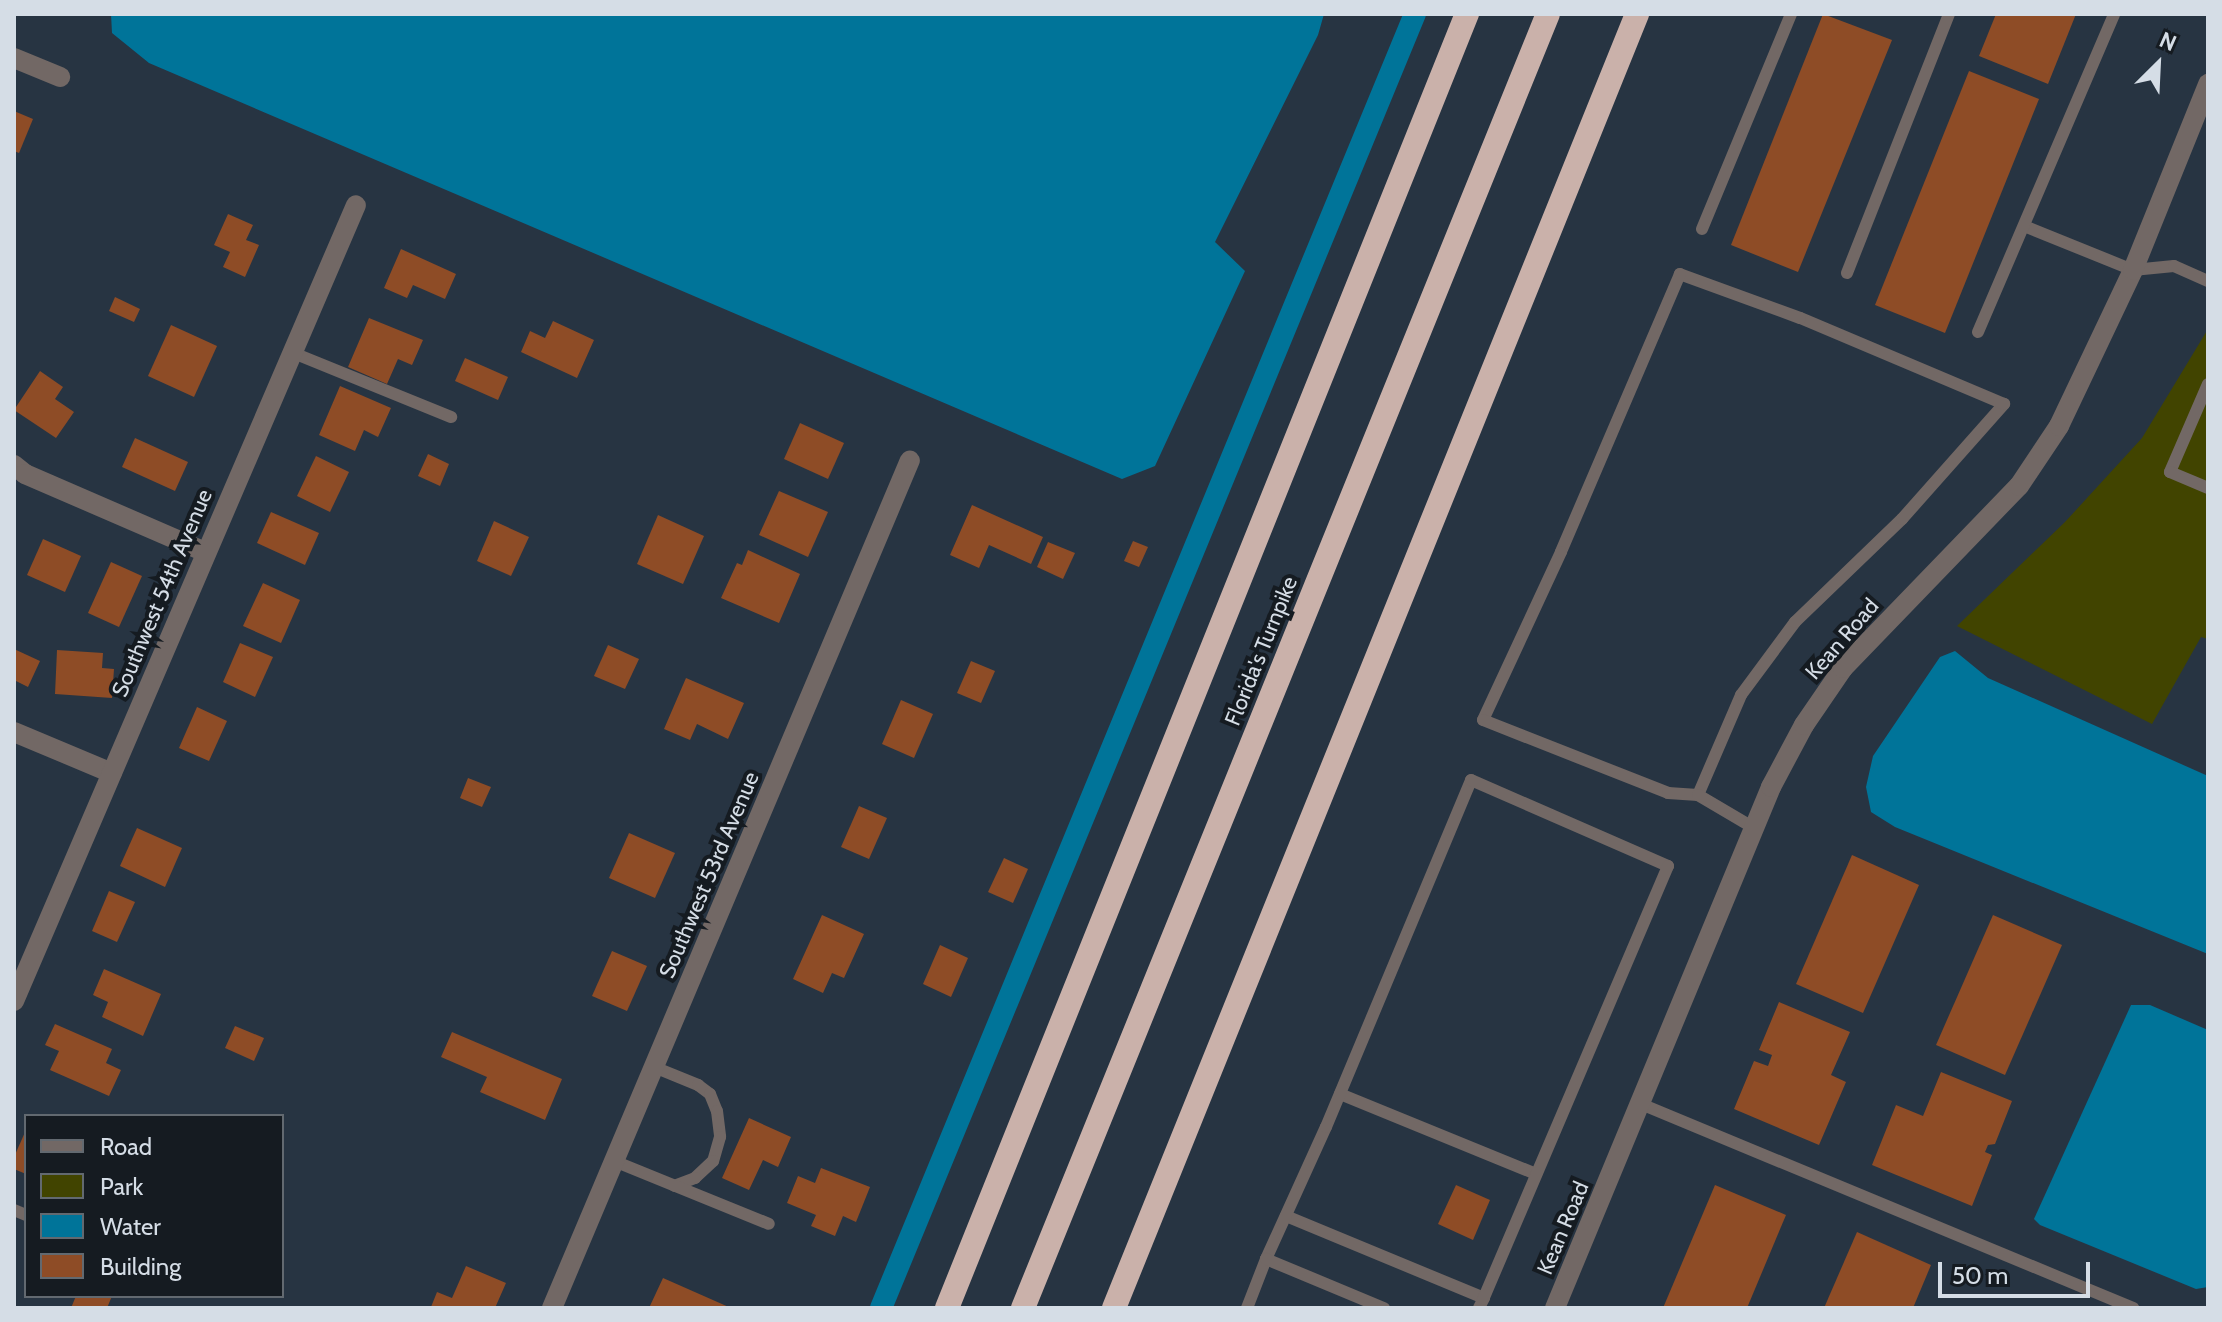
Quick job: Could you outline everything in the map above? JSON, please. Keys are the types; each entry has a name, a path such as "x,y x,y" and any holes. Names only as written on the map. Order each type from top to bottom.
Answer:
{"highway":[{"path":"947,1308 1467,14"},
{"name":"Florida's Turnpike","path":"1023,1308 1548,14"},
{"path":"1114,1308 1637,14"}],"street":[{"path":"14,58 60,77"},
{"name":"Kean Road","path":"1555,1308 1754,828 1804,725 1843,668 2019,486 2059,426 2133,270 2208,84"},
{"name":"Southwest 54th Avenue","path":"14,1001 356,205"},
{"name":"Southwest 53rd Avenue","path":"552,1308 910,460"},
{"path":"14,465 25,474 205,552"},
{"path":"14,732 112,773"}],"lane":[{"path":"1702,229 1791,14"},
{"path":"1847,273 1949,14"},
{"path":"1978,332 2114,14"},
{"path":"2024,226 2133,270 2174,266 2208,281"},
{"path":"1698,795 1741,695 1795,622 1902,519 2004,404 1800,318 1680,274 1561,552 1483,720 1668,793 1698,795 1754,828"},
{"path":"291,352 451,417"},
{"path":"2208,384 2170,472 2208,488"},
{"path":"1247,1308 1266,1259 1340,1094 1471,780 1668,866 1482,1303 1286,1216"},
{"path":"654,1067 698,1085 710,1094 717,1111 720,1137 713,1161 695,1178 674,1186"},
{"path":"1340,1094 1536,1174"},
{"path":"1641,1104 2133,1308"},
{"path":"614,1161 769,1224"},
{"path":"1266,1259 1384,1308"}],"green space":[{"path":"2208,329 2208,639 2201,637 2152,724 1957,626 2065,522 2142,438"}],"water":[{"path":"111,14 1324,14 1318,35 1215,242 1245,271 1155,466 1122,479 149,63 112,33"},
{"path":"1955,651 1988,678 2208,776 2208,954 1895,827 1871,812 1866,787 1873,756 1940,657"},
{"path":"2131,1005 2150,1005 2208,1030 2208,1287 2196,1289 2040,1225 2034,1219"}],"building":[{"path":"1823,14 1892,40 1798,272 1731,245"},
{"path":"1996,14 2076,14 2048,84 1979,56"},
{"path":"1969,71 2039,99 1945,333 1875,305"},
{"path":"14,111 33,119 19,153 14,151"},
{"path":"228,214 253,225 246,240 259,245 245,277 223,267 230,252 214,245"},
{"path":"401,249 456,274 445,299 413,285 407,298 384,288"},
{"path":"115,297 140,309 134,322 109,311"},
{"path":"369,318 423,340 412,365 398,359 387,384 348,367"},
{"path":"553,321 594,340 577,378 521,352 530,331 545,338"},
{"path":"171,325 217,346 194,397 148,376"},
{"path":"465,358 508,377 498,400 455,381"},
{"path":"40,371 63,387 55,399 74,412 56,438 14,410"},
{"path":"340,386 391,408 378,437 364,430 355,451 319,435"},
{"path":"800,423 844,443 828,479 784,459"},
{"path":"135,438 188,462 175,491 122,467"},
{"path":"428,454 449,464 440,486 418,476"},
{"path":"316,456 349,472 330,512 297,496"},
{"path":"779,491 828,512 808,557 759,535"},
{"path":"972,505 1043,537 1031,564 989,545 979,568 950,555"},
{"path":"271,512 319,533 305,565 257,543"},
{"path":"658,515 704,536 683,584 637,564"},
{"path":"494,521 529,537 511,576 477,561"},
{"path":"43,539 81,556 65,592 27,575"},
{"path":"1133,541 1148,547 1139,567 1124,561"},
{"path":"1048,542 1075,553 1063,579 1037,567"},
{"path":"748,550 800,574 779,623 721,598 737,563 742,565"},
{"path":"111,562 142,576 119,627 88,613"},
{"path":"263,583 300,600 281,643 243,626"},
{"path":"240,643 273,657 255,697 223,682"},
{"path":"608,645 639,659 625,689 594,676"},
{"path":"14,649 40,661 28,687 14,680"},
{"path":"57,650 103,653 102,668 114,669 112,698 55,694"},
{"path":"971,661 995,671 981,703 957,693"},
{"path":"686,678 744,703 728,739 697,724 690,740 664,729"},
{"path":"901,700 933,714 914,758 882,744"},
{"path":"197,707 227,721 209,761 179,748"},
{"path":"468,778 491,787 482,807 460,798"},
{"path":"859,806 887,818 869,859 841,847"},
{"path":"137,828 182,848 165,887 120,866"},
{"path":"629,833 675,853 655,898 609,878"},
{"path":"1852,855 1919,885 1863,1013 1796,984"},
{"path":"1004,858 1028,869 1013,903 988,892"},
{"path":"109,891 135,902 117,942 92,931"},
{"path":"822,915 864,934 844,978 832,973 823,993 793,979"},
{"path":"1993,915 2062,945 2005,1075 1936,1045"},
{"path":"940,945 968,958 951,997 923,984"},
{"path":"612,951 647,966 627,1011 592,996"},
{"path":"104,969 161,994 143,1036 102,1017 108,1002 93,995"},
{"path":"1779,1002 1850,1032 1831,1075 1846,1082 1819,1145 1734,1109 1754,1061 1768,1066 1772,1055 1759,1050"},
{"path":"55,1024 112,1049 106,1063 121,1070 109,1096 50,1070 59,1051 45,1045"},
{"path":"235,1026 264,1038 254,1061 225,1048"},
{"path":"452,1032 562,1079 545,1120 480,1092 487,1077 441,1057"},
{"path":"1941,1072 2012,1101 1995,1144 1988,1145 1985,1152 1992,1155 1972,1206 1872,1165 1896,1105 1923,1116"},
{"path":"749,1118 791,1137 778,1167 763,1160 749,1190 722,1178"},
{"path":"24,1134 24,1173 14,1169 14,1157"},
{"path":"821,1168 870,1187 856,1222 843,1216 835,1236 811,1226 816,1215 787,1203 798,1176 815,1183"},
{"path":"1456,1185 1490,1200 1473,1240 1438,1224"},
{"path":"1715,1185 1786,1215 1747,1308 1663,1308"},
{"path":"1857,1232 1931,1265 1913,1308 1824,1308"},
{"path":"466,1266 506,1283 495,1308 431,1307 437,1292 452,1298"},
{"path":"663,1278 731,1308 649,1308"},
{"path":"75,1298 111,1298 107,1308 71,1308"}],"waterway":[{"path":"881,1308 1415,14"}]}
